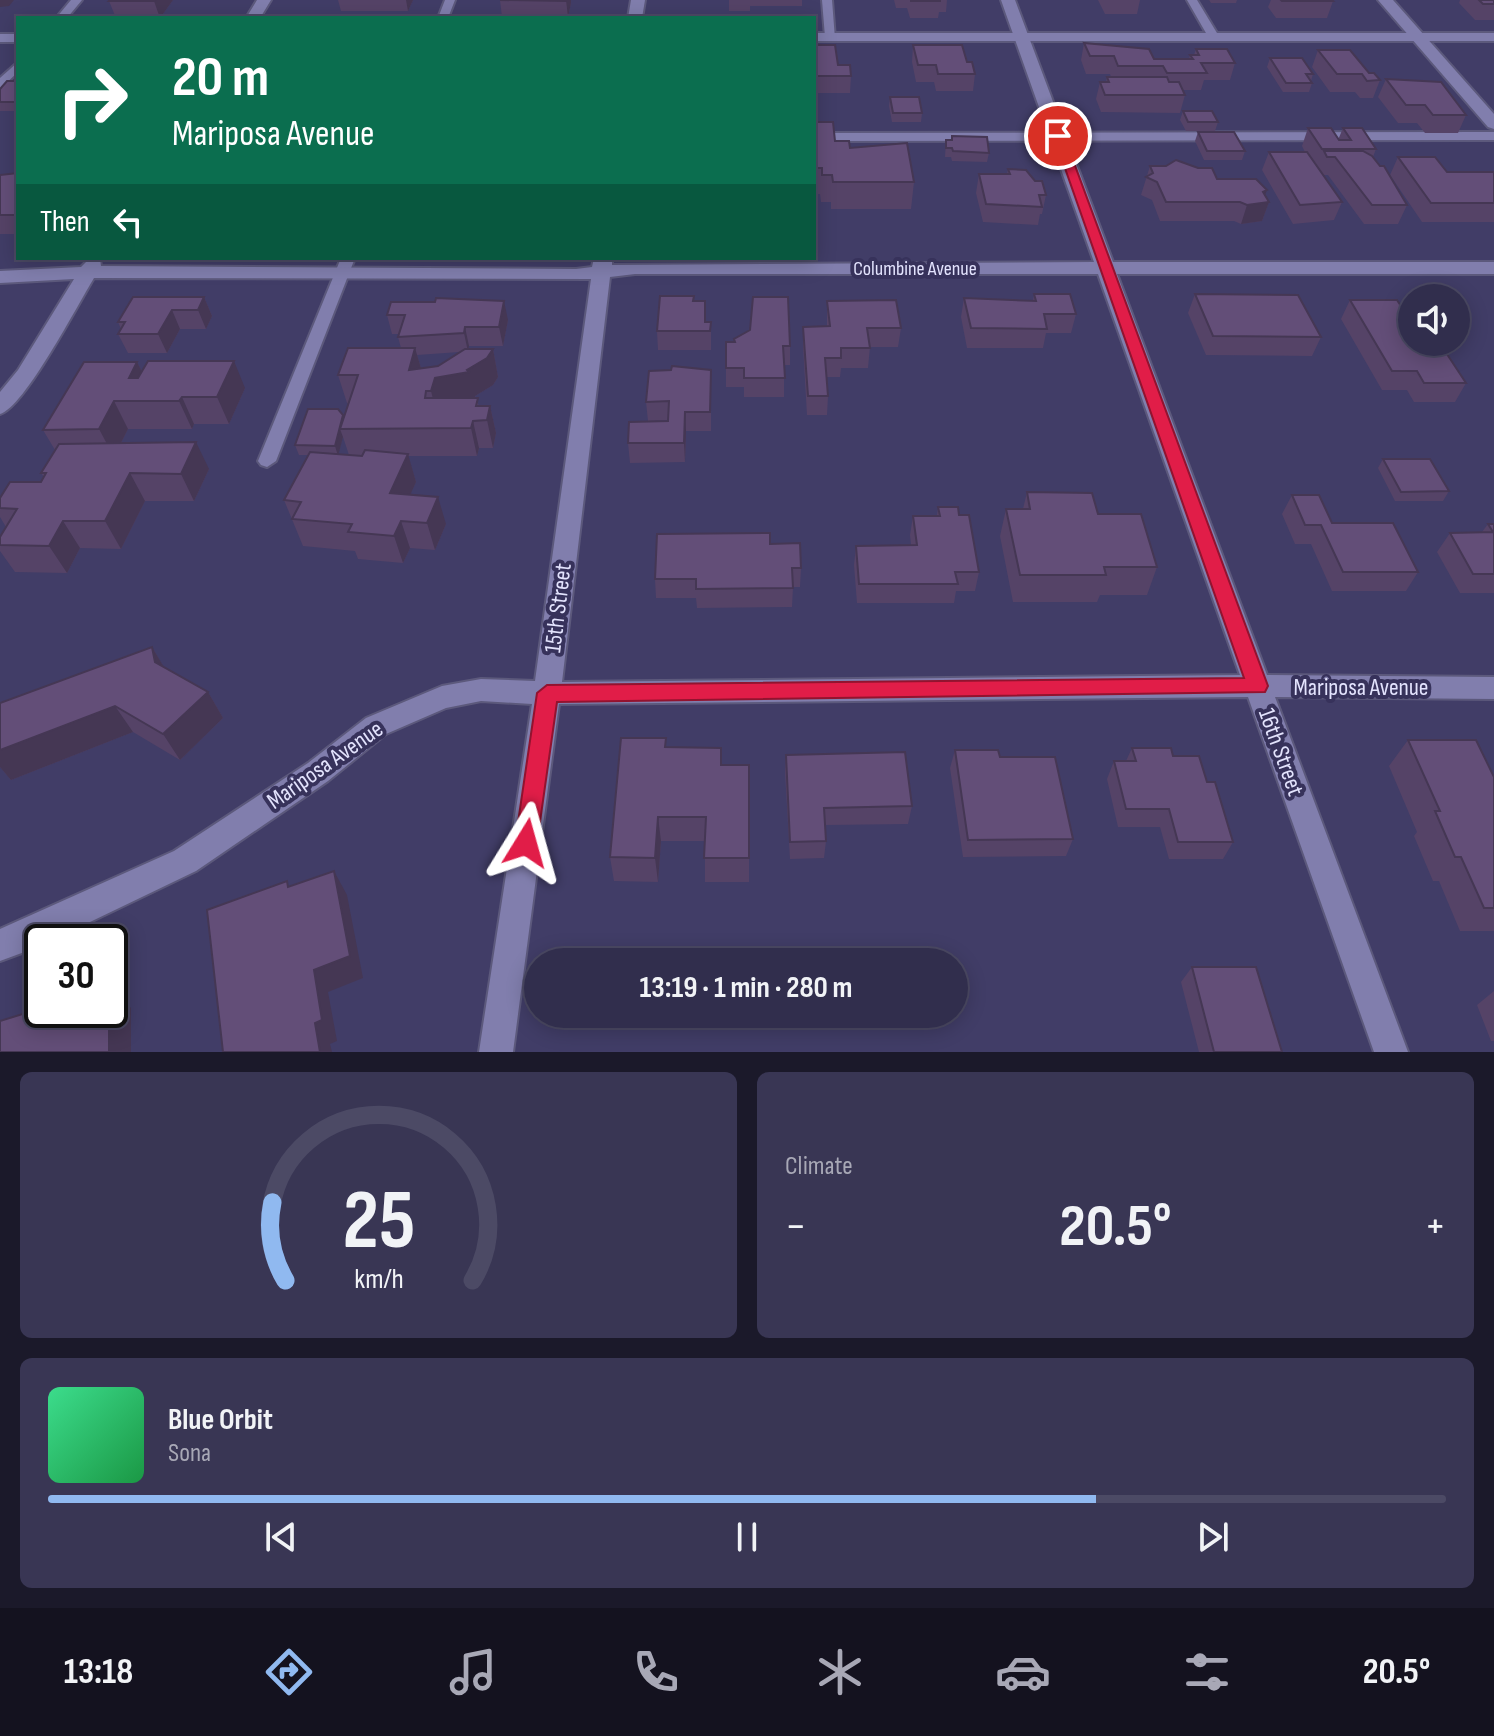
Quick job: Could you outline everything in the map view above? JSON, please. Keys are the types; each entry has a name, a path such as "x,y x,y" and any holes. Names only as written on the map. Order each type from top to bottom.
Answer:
{"street":[{"name":"16th Street","path":"1008,0 1108,267 1391,1052"},
{"path":"1385,0 1494,124"},
{"path":"816,37 1494,37"},
{"path":"0,407 26,374 92,265"},
{"name":"Columbine Avenue","path":"0,277 92,265 1494,268"},
{"name":"15th Street","path":"496,1052 547,693 602,266"},
{"name":"Mariposa Avenue","path":"0,945 27,936 185,861 318,772 376,726 442,697 481,690 547,693 1257,686 1494,688"}],"lane":[{"path":"63,16 77,0"},
{"path":"827,0 831,37"},
{"path":"1192,0 1214,38"},
{"path":"0,85 16,67"},
{"path":"816,137 1494,136"},
{"path":"267,461 345,266"}],"building":[{"path":"110,0 155,0 109,1"},
{"path":"1332,0 1333,1 1282,1"},
{"path":"1479,0 1494,0 1494,4 1483,4"},
{"path":"1084,43 1149,49 1154,59 1193,59 1190,55 1199,55 1196,49 1227,49 1235,63 1201,63 1207,73 1167,73 1163,66 1118,66 1114,56 1090,56"},
{"path":"816,45 835,45 838,65 850,65 851,76 816,76"},
{"path":"913,45 962,45 975,74 938,74 936,65 918,65"},
{"path":"1318,50 1350,50 1369,73 1374,73 1380,80 1367,81 1362,74 1337,74"},
{"path":"1270,58 1302,58 1313,74 1306,74 1312,83 1286,83"},
{"path":"1107,77 1167,77 1169,82 1179,82 1185,95 1105,95 1100,82 1109,82"},
{"path":"1386,79 1441,82 1466,115 1433,115 1425,105 1406,105"},
{"path":"7,81 16,81 16,102 0,102 0,89"},
{"path":"890,97 919,97 922,113 893,113"},
{"path":"1183,111 1212,111 1218,122 1188,122"},
{"path":"816,122 833,122 835,141 849,141 850,148 907,143 914,182 833,182 832,175 822,175 822,168 816,168"},
{"path":"1308,128 1331,128 1339,140 1351,140 1343,128 1362,128 1376,149 1322,149"},
{"path":"1198,132 1234,132 1245,151 1207,151"},
{"path":"952,136 987,137 989,153 946,148 946,140 952,140"},
{"path":"1324,151 1363,151 1372,156 1380,166 1384,166 1407,205 1372,205 1335,157 1327,157"},
{"path":"1269,152 1307,152 1342,202 1300,205"},
{"path":"1398,157 1435,157 1447,172 1494,172 1494,203 1431,203"},
{"path":"1176,160 1198,168 1212,168 1217,179 1256,179 1267,190 1263,192 1269,202 1247,205 1240,202 1166,202 1157,182 1146,177 1153,173 1150,166 1166,166"},
{"path":"1008,169 1026,170 1035,181 1042,181 1046,195 1039,195 1042,207 986,204 979,174 1010,174"},
{"path":"16,173 16,215 0,215 0,175"},
{"path":"1034,294 1070,294 1076,314 1044,314 1047,329 971,328 964,298 1036,301"},
{"path":"1195,294 1298,295 1321,337 1213,336"},
{"path":"660,296 694,296 693,301 705,301 705,322 711,322 710,331 657,331"},
{"path":"133,297 204,297 198,310 172,310 158,334 118,334 125,322 118,322"},
{"path":"753,297 788,297 790,346 783,346 785,378 744,378 744,368 726,368 726,342 735,342 734,339 750,330"},
{"path":"436,298 504,301 499,327 465,327 464,333 398,337 405,315 387,315 391,302 435,302"},
{"path":"896,300 901,328 867,328 870,348 841,348 841,358 825,358 828,396 808,396 803,327 830,326 827,301"},
{"path":"1350,300 1397,300 1398,356 1448,356 1466,383 1424,383 1417,371 1392,371"},
{"path":"348,348 415,348 409,370 438,366 465,349 493,349 487,358 467,370 469,372 435,378 425,398 478,398 476,406 490,406 487,420 473,421 471,428 340,429 358,375 338,375"},
{"path":"148,361 234,361 217,397 182,397 179,401 114,401 99,429 43,430 84,362 137,362 129,378 138,378"},
{"path":"672,366 711,370 710,412 685,412 684,443 628,443 629,422 668,421 669,401 646,402 649,371 671,370"},
{"path":"308,409 338,409 343,415 335,446 295,445"},
{"path":"196,442 181,474 130,473 105,521 63,521 49,546 0,545 0,537 17,509 0,508 0,498 10,482 41,482 46,473 41,473 59,444"},
{"path":"365,450 408,454 390,493 438,497 427,523 401,521 394,536 348,532 352,524 292,519 301,502 284,500 310,452 362,456"},
{"path":"1383,459 1430,459 1449,491 1401,492"},
{"path":"1027,492 1092,493 1098,514 1141,514 1157,567 1104,567 1106,575 1020,575 1006,509 1030,509"},
{"path":"1292,495 1319,495 1332,523 1393,523 1418,572 1343,572 1321,525 1305,525"},
{"path":"938,507 958,507 959,515 969,515 979,572 955,572 958,584 859,584 856,546 917,545 913,516 940,516"},
{"path":"1488,524 1494,524 1494,574 1473,574 1450,533 1493,532"},
{"path":"770,533 770,544 800,543 801,568 792,568 793,588 696,589 696,579 655,579 657,534"},
{"path":"152,647 155,662 208,692 163,734 115,706 0,750 0,703"},
{"path":"621,738 666,738 665,747 721,748 721,765 749,765 749,858 704,858 706,817 658,817 655,858 610,857"},
{"path":"1408,740 1476,740 1494,777 1494,908 1484,908 1461,857 1455,857 1435,811 1440,811"},
{"path":"1132,748 1171,748 1173,756 1199,756 1207,782 1215,782 1233,842 1178,842 1169,809 1126,809 1114,761 1136,761"},
{"path":"955,750 998,750 1000,757 1055,757 1073,839 968,840"},
{"path":"905,752 912,806 824,808 826,841 790,842 786,755"},
{"path":"334,871 350,956 314,970 322,1020 315,1023 320,1052 223,1052 207,910 287,881 288,887"},
{"path":"1192,967 1256,967 1282,1052 1214,1052"},
{"path":"24,1014 24,1028 109,1028 109,1052 0,1052 0,1021"}],"route":[{"path":"526,843 547,693 1257,686 1108,267 1058,136"}]}
